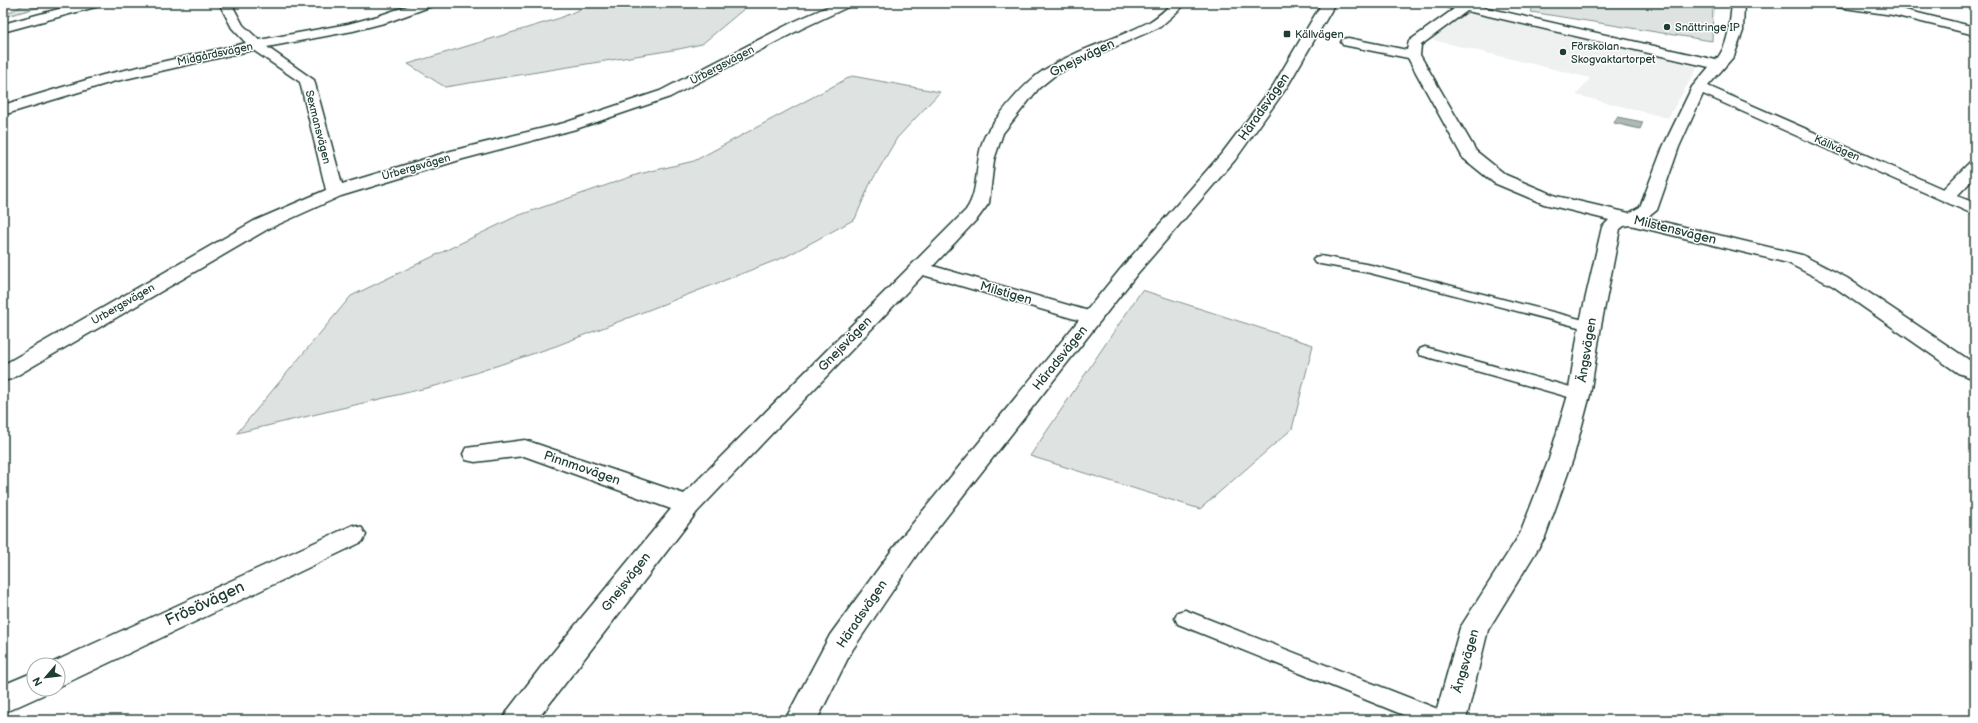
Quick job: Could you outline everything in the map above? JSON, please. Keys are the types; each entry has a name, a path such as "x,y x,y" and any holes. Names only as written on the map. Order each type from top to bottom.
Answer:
{"street":[{"path":"3,28 95,3"},
{"name":"Sexmansvägen","path":"225,3 234,21 255,45 306,80 335,192"},
{"name":"Midgårdsvägen","path":"3,110 108,78 255,45 348,28 383,19 428,3"},
{"name":"Urbergsvägen","path":"3,374 261,225 335,192 415,167 570,126 665,94 712,71 798,24 846,3"},
{"name":"Gnejsvägen","path":"519,720 552,676 688,505 966,220 980,203 986,160 995,132 1034,85 1050,73 1073,60 1155,24 1170,14 1181,3"},
{"name":"Häradsvägen","path":"801,720 840,644 909,546 1092,318 1237,145 1280,87 1325,11 1328,3"},
{"path":"1447,3 1719,65"},
{"name":"Ängsvägen","path":"1450,720 1474,628 1532,537 1561,459 1579,395 1590,326 1611,227 1618,221 1632,219 1648,210 1671,147 1699,87 1727,56 1736,32 1738,3"},
{"path":"1837,3 1893,11 1975,31"},
{"path":"1348,42 1413,55 1414,44 1444,21 1466,7"},
{"name":"Milstensvägen","path":"1413,55 1469,154 1500,179 1550,200 1795,259 1840,282 1966,368 1975,372"},
{"name":"Källvägen","path":"1699,87 1975,210"},
{"path":"1946,197 1975,167"},
{"name":"Milstigen","path":"919,268 1092,318"},
{"name":"Pinnmovägen","path":"475,454 525,448 688,505"},
{"name":"Frösövägen","path":"66,670 353,535"},
{"path":"3,700 26,689"}],"lane":[{"path":"1320,260 1371,269 1590,326"},
{"path":"1425,352 1579,395"},
{"path":"1185,618 1440,720"}],"shaded area":[{"path":"27,3 55,3 3,17"},
{"path":"594,3 751,3 702,44 679,49 445,87 408,64 560,18"},
{"name":"Snättringe IP","path":"1534,3 1713,3 1712,41 1531,12"},
{"name":"Förskolan Skogvaktartorpet","path":"1463,8 1698,67 1668,118 1576,95 1590,78 1425,38"},
{"path":"852,76 940,92 897,138 869,186 855,219 787,256 556,346 439,385 237,433 351,296 517,216 639,174 694,161"},
{"path":"1617,117 1643,122 1640,129 1614,123"},
{"path":"1142,290 1313,345 1292,429 1200,509 1030,456"}],"place":[{"name":"Snättringe IP","path":"1667,27"},
{"name":"Källvägen","path":"1287,34"},
{"name":"Förskolan Skogvaktartorpet","path":"1563,52"}]}
